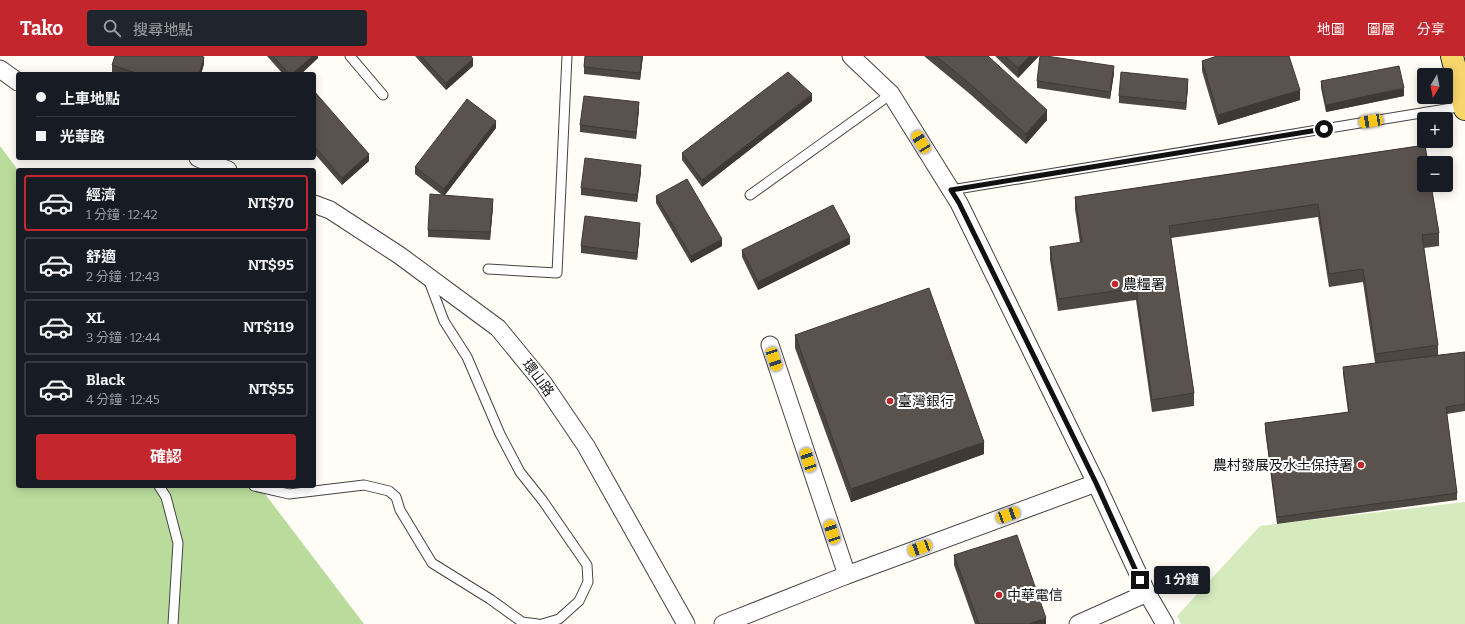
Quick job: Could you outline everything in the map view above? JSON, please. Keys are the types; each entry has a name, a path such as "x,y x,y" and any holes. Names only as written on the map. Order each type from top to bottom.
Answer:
{"main road":[{"path":"1452,56 1465,107"}],"street":[{"path":"852,56 891,94 959,203 1096,483 1147,594 1165,624"},
{"path":"0,69 16,81"},
{"path":"203,160 223,168"},
{"name":"環山路","path":"316,205 330,210 399,255 498,328 544,384 586,446 686,624"},
{"path":"770,345 847,575"},
{"path":"723,624 847,575 1096,483"},
{"path":"1078,624 1147,594"}],"lane":[{"path":"350,56 383,94"},
{"path":"488,269 557,273 567,56"},
{"path":"750,195 891,94"},
{"path":"951,190 1465,107"},
{"path":"428,275 444,321 467,357 500,434 520,472 543,501 587,565 588,582 579,601 559,619 542,624"},
{"path":"263,488 289,494 364,485 389,491 396,497 400,510 432,564 490,599 522,622 538,624"},
{"path":"160,488 166,497 178,543 173,624"}],"green space":[{"path":"0,146 16,168 16,488 261,488 364,624 0,624"},
{"path":"1465,502 1465,624 1181,624 1177,616 1260,526"}],"building":[{"path":"115,56 204,57 200,72 133,72 112,65"},
{"path":"273,56 313,56 294,72 287,72"},
{"path":"421,56 471,56 473,59 446,83"},
{"path":"585,56 642,56 640,73 584,67"},
{"path":"936,56 988,56 1047,110 1026,134"},
{"path":"1005,56 1030,56 1018,68"},
{"path":"1040,56 1114,66 1110,92 1037,81"},
{"path":"1217,56 1289,56 1300,90 1218,115 1202,61"},
{"path":"1399,66 1404,88 1326,105 1321,81"},
{"path":"788,72 812,94 702,180 682,153"},
{"path":"1121,72 1188,79 1186,103 1119,96"},
{"path":"316,93 369,154 342,178 316,148"},
{"path":"584,96 639,102 636,132 580,125"},
{"path":"467,99 496,121 444,189 415,167"},
{"name":"農糧署","path":"1417,146 1417,148 1426,148 1427,156 1417,156 1417,192 1432,192 1439,233 1422,235 1438,345 1376,354 1363,269 1329,274 1318,204 1169,226 1194,393 1152,400 1136,288 1058,299 1050,247 1082,242 1075,197"},
{"path":"585,158 641,165 637,195 581,188"},
{"path":"687,179 722,239 691,256 656,196"},
{"path":"430,194 493,199 490,232 428,230"},
{"path":"833,205 850,237 758,282 742,250"},
{"path":"585,216 640,223 637,253 581,246"},
{"name":"臺灣銀行","path":"929,288 984,442 851,489 795,335"},
{"name":"農村發展及水土保持署","path":"1465,352 1465,404 1446,407 1457,493 1277,517 1265,423 1349,412 1343,367"},
{"name":"中華電信","path":"1017,535 1046,618 1029,624 979,624 954,555"}],"place":[{"name":"農糧署","path":"1115,284"},
{"name":"臺灣銀行","path":"890,401"},
{"name":"農村發展及水土保持署","path":"1361,465"},
{"name":"中華電信","path":"999,595"}],"route":[{"path":"1140,580 1096,483 959,203 951,190 1324,129"}]}
